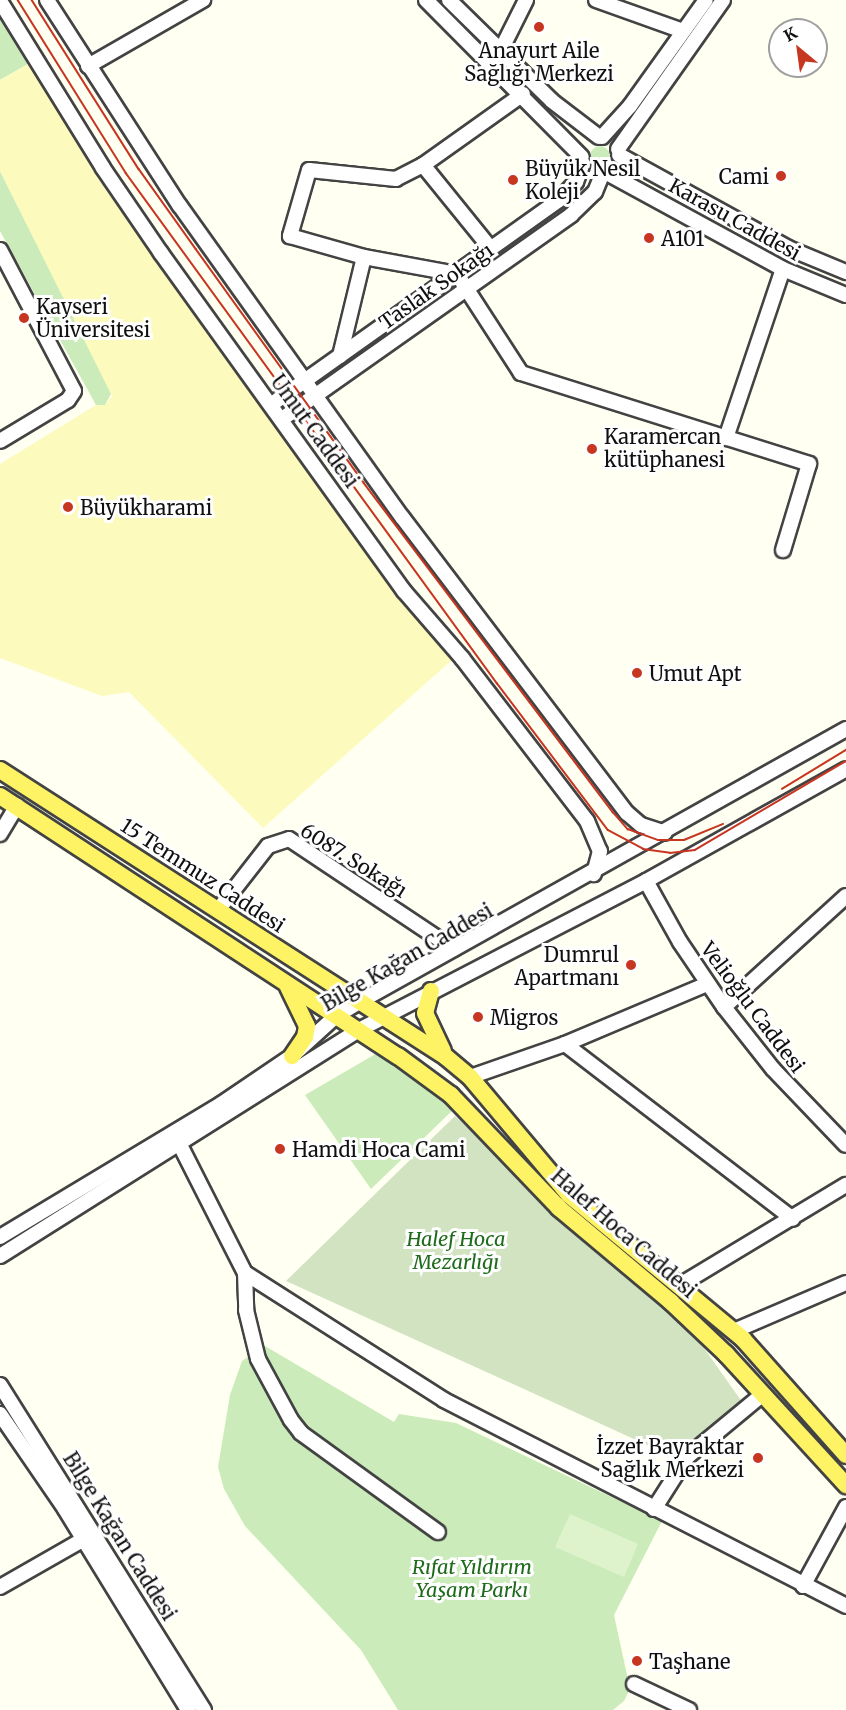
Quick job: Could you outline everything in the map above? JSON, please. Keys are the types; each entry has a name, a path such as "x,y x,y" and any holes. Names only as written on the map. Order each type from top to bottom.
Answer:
{"main road":[{"name":"15 Temmuz Caddesi","path":"0,770 384,1016"},
{"path":"0,796 357,1031"},
{"path":"284,982 303,1012 307,1026 305,1037 292,1056"},
{"path":"431,991 426,1001 427,1023 446,1057"},
{"name":"Halef Hoca Caddesi","path":"384,1016 446,1057 470,1077 569,1195 734,1331 846,1455"},
{"name":"Halef Hoca Caddesi","path":"357,1031 451,1095 559,1209 670,1302 763,1394 846,1485"}],"street":[{"name":"Umut Caddesi","path":"47,0 88,66 313,396 627,813 641,825 665,833"},
{"path":"88,66 203,0"},
{"path":"426,0 523,94 583,160 591,172 604,174 616,166 619,152 723,0"},
{"path":"449,0 500,52 577,123 601,137 619,152"},
{"path":"500,52 526,0"},
{"path":"596,0 683,31"},
{"path":"583,160 585,146 601,137 630,106 706,0"},
{"name":"Umut Caddesi","path":"0,1 131,210 404,591 462,658 587,820 600,851 594,874"},
{"path":"523,94 423,165 387,181 309,170 290,236 364,257 457,273 522,373 809,464 783,550"},
{"name":"Karasu Caddesi","path":"619,152 788,248 846,272"},
{"name":"Taslak Sokağı","path":"272,404 492,249 569,191 583,160"},
{"path":"423,165 492,249"},
{"name":"Karasu Caddesi","path":"604,174 783,270 846,295"},
{"name":"Taslak Sokağı","path":"282,419 585,204 604,174"},
{"path":"0,250 74,387 68,400 0,441"},
{"path":"340,356 364,257"},
{"path":"726,438 783,270"},
{"name":"Bilge Kağan Caddesi","path":"0,1237 292,1056 336,1016 594,874 846,729"},
{"name":"Bilge Kağan Caddesi","path":"0,1256 180,1145 357,1031 646,881 846,769"},
{"path":"0,834 17,806"},
{"name":"6087. Sokağı","path":"218,910 268,846 289,839 454,949"},
{"name":"Velioğlu Caddesi","path":"646,881 707,984 724,1007 773,1069 846,1145"},
{"path":"724,1007 846,896"},
{"path":"470,1077 566,1044 707,984"},
{"path":"566,1044 793,1219"},
{"path":"180,1145 245,1273 246,1310 258,1359 291,1420 301,1432 438,1532"},
{"path":"680,1285 846,1185"},
{"path":"245,1273 444,1400 803,1586 846,1606"},
{"path":"734,1331 846,1283"},
{"name":"Bilge Kağan Caddesi","path":"0,1384 204,1710"},
{"path":"654,1509 687,1457 763,1394"},
{"name":"Bilge Kağan Caddesi","path":"0,1414 84,1539 188,1710"},
{"path":"803,1586 846,1507"},
{"path":"0,1587 84,1539"},
{"path":"634,1684 689,1710"}],"green space":[{"path":"0,3 35,60 0,80"},
{"path":"600,146 607,149 610,156 607,163 600,166 593,163 590,156 593,149"},
{"path":"0,171 112,392 105,405 96,405 0,231"},
{"path":"379,1052 457,1106 371,1189 305,1095"},
{"name":"Halef Hoca Mezarlığı","path":"455,1116 699,1341 752,1416 689,1464 286,1281"},
{"name":"Rıfat Yıldırım Yaşam Parkı","path":"265,1346 394,1422 399,1414 456,1423 662,1521 614,1615 630,1689 624,1701 613,1710 398,1710 361,1650 245,1526 224,1489 218,1467 230,1395 242,1361"},
{"path":"570,1514 638,1544 624,1577 555,1547"}],"sand":[{"path":"35,60 348,509 461,652 263,828 129,692 102,696 0,658 0,464 96,405 105,405 112,396 0,171 0,80"}],"tram line":[{"path":"18,0 126,173 497,683 608,830 643,849 670,853 695,850 846,761"},
{"path":"32,0 139,169 196,249 364,483 613,812 628,829 658,840 684,840 723,824"},
{"path":"782,789 846,750"}],"place":[{"name":"Anayurt Aile Sağlığı Merkezi","path":"539,27"},
{"name":"Cami","path":"781,176"},
{"name":"Büyük Nesil Koleji","path":"513,180"},
{"name":"A101","path":"649,238"},
{"name":"Kayseri Üniversitesi","path":"24,318"},
{"name":"Karamercan kütüphanesi","path":"592,449"},
{"name":"Büyükharami","path":"68,507"},
{"name":"Umut Apt","path":"637,673"},
{"name":"Dumrul Apartmanı","path":"631,965"},
{"name":"Migros","path":"478,1017"},
{"name":"Hamdi Hoca Cami","path":"280,1149"},
{"name":"İzzet Bayraktar Sağlık Merkezi","path":"758,1458"},
{"name":"Taşhane","path":"637,1661"}]}
